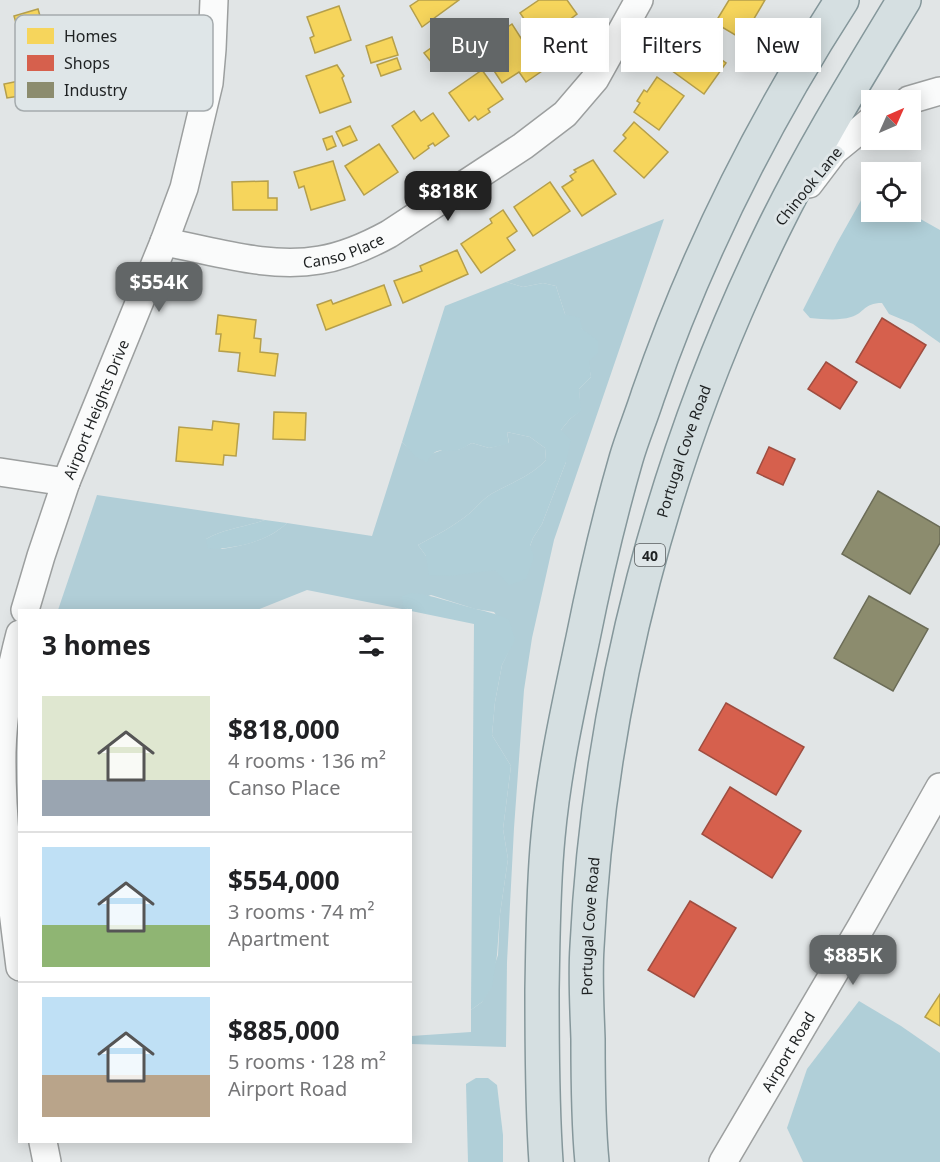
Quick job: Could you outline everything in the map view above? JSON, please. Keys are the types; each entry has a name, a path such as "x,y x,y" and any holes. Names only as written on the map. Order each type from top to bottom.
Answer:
{"main road":[{"path":"546,1162 542,1092 543,919 548,836 560,755 599,561 627,456 694,272 769,120 813,44 842,0"},
{"name":"Portugal Cove Road","path":"592,1162 589,1130 587,949 595,843 622,670 649,557 707,379 773,230 821,137 904,0"}],"street":[{"name":"Airport Heights Drive","path":"213,24 214,0"},
{"name":"Canso Place","path":"164,242 274,262 319,260 366,246 389,234 523,146 565,114 596,79 639,0"},
{"path":"921,97 940,91"},
{"name":"Airport Heights Drive","path":"25,609 66,482 184,189 203,111"},
{"name":"Chinook Lane","path":"773,230 834,151 861,129"},
{"path":"0,472 66,482"},
{"path":"18,642 12,664 2,751 11,784 8,873 18,951"},
{"name":"Airport Road","path":"723,1162 856,936 940,787"},
{"path":"43,1143 46,1162"}],"shaded area":[{"path":"861,200 861,222 921,222 921,219 940,230 940,343 913,324 889,314 882,303 868,306 851,317 810,318 803,310"},
{"path":"664,219 554,540 532,638 524,690 514,828 507,962 506,1047 412,1044 412,1036 471,1032 471,1010 482,1002 498,955 500,914 508,859 503,829 511,766 492,735 502,665 514,640 494,612 475,609 431,595 403,605 408,609 402,609 307,590 260,609 58,609 97,495 265,520 227,530 206,539 222,549 265,538 287,523 372,536 402,442 406,446 431,454 445,449 458,450 472,443 489,448 509,443 507,432 530,437 545,448 546,460 533,471 491,494 458,522 418,545 426,556 530,546 542,524 566,462 561,430 580,411 579,389 591,377 582,329 565,314 556,286 543,283 523,287 506,282"},
{"path":"506,282 523,287 543,283 556,286 565,314 580,318 582,329 598,341 598,353 589,361 591,377 579,389 581,411 561,430 571,440 566,462 542,524 530,546 534,557 526,579 509,585 495,570 449,576 429,575 426,556 418,545 458,522 491,494 533,471 546,460 545,448 530,437 507,432 509,444 489,448 472,443 458,450 438,451 427,462 416,457 402,442 445,306"},
{"path":"265,520 287,523 261,540 229,548 208,549 206,539 227,530"},
{"path":"412,593 435,597 505,618 509,620 515,640 502,665 492,735 511,766 503,829 508,859 497,955 492,987 482,1002 471,1010 474,624 412,611 412,609 403,606 402,596"},
{"path":"859,1001 940,1053 940,1162 803,1162 787,1128 807,1069"},
{"path":"476,1078 488,1078 497,1085 503,1135 503,1162 468,1162 466,1084"}],"building: Homes":[{"path":"419,0 459,0 434,18 430,18 430,21 422,27 410,6"},
{"path":"539,0 567,0 577,14 572,18 523,18 520,13"},
{"path":"729,0 765,0 754,18 735,18 735,35 723,28 723,18 718,18"},
{"path":"339,6 351,40 315,53 310,38 314,36 307,17"},
{"path":"38,9 40,15 17,15"},
{"path":"512,24 521,38 521,72 541,72 526,82 519,72 502,83 495,72 509,72 509,26"},
{"path":"392,37 398,55 371,63 366,46"},
{"path":"430,49 430,60 424,53"},
{"path":"397,58 401,69 381,76 377,65"},
{"path":"337,65 344,76 342,78 351,102 320,113 306,76"},
{"path":"479,72 483,72 503,99 488,109 490,112 478,120 475,116 469,121 449,93"},
{"path":"674,72 720,72 704,94"},
{"path":"657,77 684,96 659,130 634,112 640,103 637,101 644,90 647,92"},
{"path":"15,82 15,97 7,98 4,84"},
{"path":"414,111 421,121 433,113 449,136 435,146 433,143 428,146 429,148 414,159 392,126"},
{"path":"634,122 668,152 644,178 614,151 626,138 623,135"},
{"path":"350,126 357,140 343,146 336,132"},
{"path":"332,136 336,146 327,150 323,139"},
{"path":"379,144 398,172 364,195 345,166"},
{"path":"593,160 616,194 582,216 562,187 573,180 570,176 576,172 574,170"},
{"path":"333,161 345,200 311,210 304,186 299,188 294,172"},
{"path":"268,181 268,198 277,198 277,210 233,210 232,182"},
{"path":"550,182 570,211 533,236 514,207"},
{"path":"503,210 517,231 507,238 515,250 481,273 461,244 492,223 490,219"},
{"path":"457,250 468,274 403,303 394,281 422,271 420,266"},
{"path":"384,285 391,305 326,330 317,305 331,300 333,304"},
{"path":"218,315 256,320 254,338 261,339 260,352 278,354 275,376 238,371 240,353 219,351 221,334 216,334"},
{"path":"274,412 306,413 305,440 273,439"},
{"path":"213,421 239,424 236,456 224,455 223,465 176,461 179,427 212,430"},
{"path":"940,994 940,1026 925,1017"}],"building: Shops":[{"path":"882,318 926,345 900,388 856,362"},
{"path":"826,362 857,382 840,409 808,389"},
{"path":"769,447 795,459 783,485 757,473"},
{"path":"726,703 804,747 776,795 699,750"},
{"path":"730,787 801,831 772,878 702,834"},
{"path":"690,901 736,928 694,997 648,970"}],"building: Industry":[{"path":"878,491 940,527 940,543 910,594 842,554"},
{"path":"869,596 928,629 893,691 834,658"}]}
